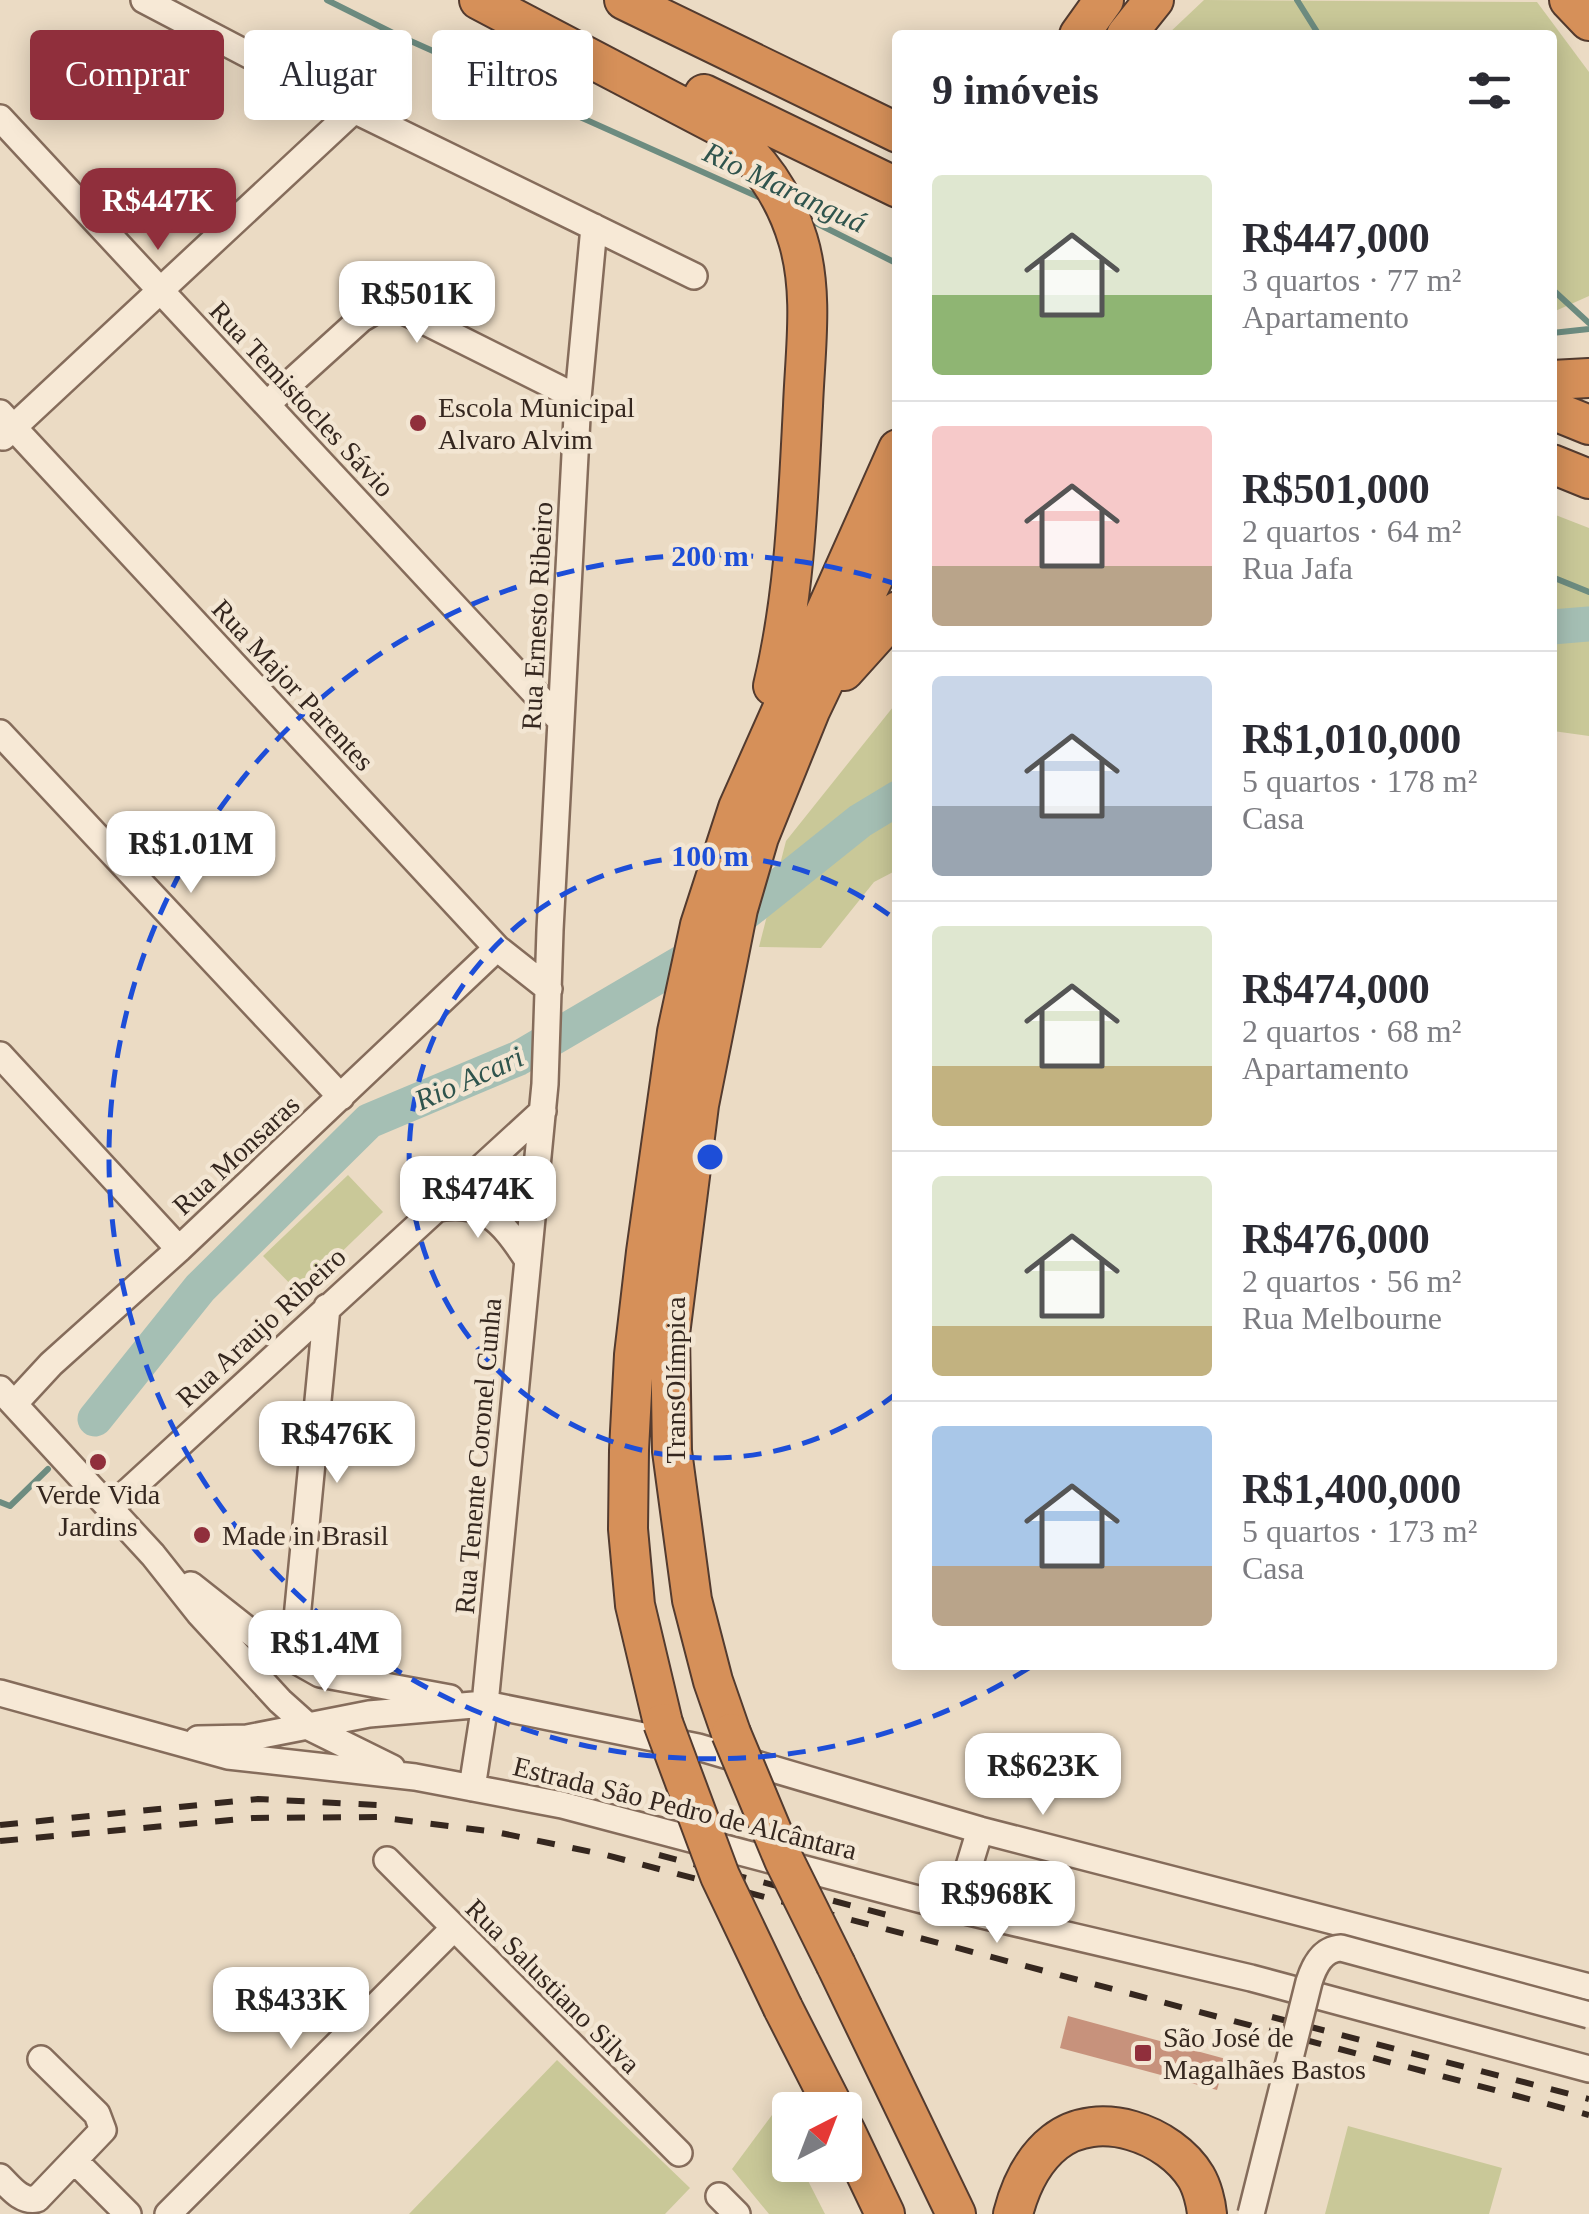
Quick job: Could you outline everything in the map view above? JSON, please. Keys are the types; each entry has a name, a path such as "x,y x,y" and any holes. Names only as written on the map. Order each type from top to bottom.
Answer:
{"highway":[{"path":"479,0 723,128 750,152 772,180 799,243 807,290 796,547 787,621 761,734 736,813"},
{"path":"508,0 892,185"},
{"path":"624,0 892,130"},
{"path":"1083,30 1104,0"},
{"path":"1130,30 1154,0"},
{"path":"1569,0 1589,21"},
{"path":"1557,380 1589,378"},
{"path":"1557,412 1589,425"},
{"name":"TransOlímpica","path":"826,2092 720,1876 663,1722 636,1606 628,1529 629,1450 642,1286 677,1032 700,925 736,813 892,462"},
{"path":"1557,466 1589,479"},
{"name":"TransOlímpica","path":"892,540 783,775 738,909 699,1105 677,1266 670,1334 672,1450 692,1600 731,1732 784,1860 952,2206"},
{"path":"810,711 892,618"},
{"path":"1012,2214 1020,2188 1056,2140 1104,2126 1124,2128 1159,2141 1197,2178 1208,2214"},
{"path":"862,2166 885,2214"}],"street":[{"path":"144,0 244,52"},
{"name":"Rua Temistocles Sávio","path":"0,118 561,722"},
{"path":"4,427 343,120"},
{"path":"375,120 694,276"},
{"name":"Rua Ernesto Ribeiro","path":"548,999 578,398 594,226"},
{"path":"267,404 361,320 378,309 394,306 578,398"},
{"name":"Rua Major Parentes","path":"4,427 548,999"},
{"path":"0,733 341,1097"},
{"name":"Rua Monsaras","path":"7,1396 51,1364 179,1249 497,948"},
{"name":"Rua Tenente Coronel Cunha","path":"472,1788 485,1704 546,1084 548,999"},
{"path":"0,1055 179,1249"},
{"name":"Rua Araujo Ribeiro","path":"110,1508 543,1111"},
{"path":"433,1209 466,1206 489,1214 508,1231 527,1258"},
{"path":"293,1660 327,1307"},
{"path":"7,1396 153,1555 236,1655 309,1727 344,1747 415,1777"},
{"path":"153,1555 234,1620 320,1674 485,1704"},
{"name":"Estrada São Pedro de Alcântara","path":"0,1693 228,1756 415,1777 562,1805 956,1908 1251,1978 1589,2069"},
{"name":"Estrada São Pedro de Alcântara","path":"168,1740 247,1738 369,1714 485,1704 698,1747 980,1830 1589,1987"},
{"path":"956,1908 980,1830"},
{"name":"Rua Salustiano Silva","path":"387,1860 678,2153"},
{"path":"168,2214 453,1929"},
{"path":"1252,2214 1313,1970 1326,1952 1341,1948 1589,2015"},
{"path":"0,2177 19,2195 28,2200 38,2199 99,2138 103,2123 41,2059"},
{"path":"76,2162 128,2214"}],"shaded area":[{"path":"1204,0 1537,2 1589,72 1589,296 1557,310 1557,30 1172,30"},
{"path":"1557,516 1589,528 1589,736 1557,732"},
{"path":"892,708 892,873 874,882 821,948 759,947 786,841"},
{"path":"348,1175 383,1212 299,1293 263,1256"},
{"path":"557,2060 690,2188 665,2214 409,2214"},
{"path":"772,2115 772,2182 809,2182 825,2214 769,2214 732,2169"},
{"path":"1348,2126 1502,2168 1489,2214 1325,2214"}],"building":[{"name":"São José de Magalhães Bastos","path":"1068,2016 1226,2059 1217,2090 1060,2048"}],"waterway":[{"name":"Rio Maranguá","path":"327,0 763,199"},
{"path":"1297,0 1316,30"},
{"name":"Rio Maranguá","path":"806,218 892,261"},
{"path":"1557,294 1589,323"},
{"path":"1557,332 1589,329"},
{"name":"Rio Maranguá","path":"1557,579 1589,592"},
{"name":"Rio Acari","path":"1557,627 1589,624"},
{"name":"Rio Acari","path":"95,1419 200,1288 369,1121 519,1058 686,960 860,821 892,802"},
{"path":"0,1502 10,1506 48,1469"}],"railway":[{"path":"0,1825 258,1799 378,1805"},
{"path":"0,1841 253,1818 377,1817 496,1832 606,1855 1589,2115"},
{"path":"659,1855 891,1916"},
{"path":"1272,2017 1589,2099"}],"place":[{"name":"Escola Municipal Alvaro Alvim","path":"418,423"},
{"name":"Verde Vida Jardins","path":"98,1462"},
{"name":"Made in Brasil","path":"202,1535"},
{"name":"São José de Magalhães Bastos","path":"1143,2053"}]}
